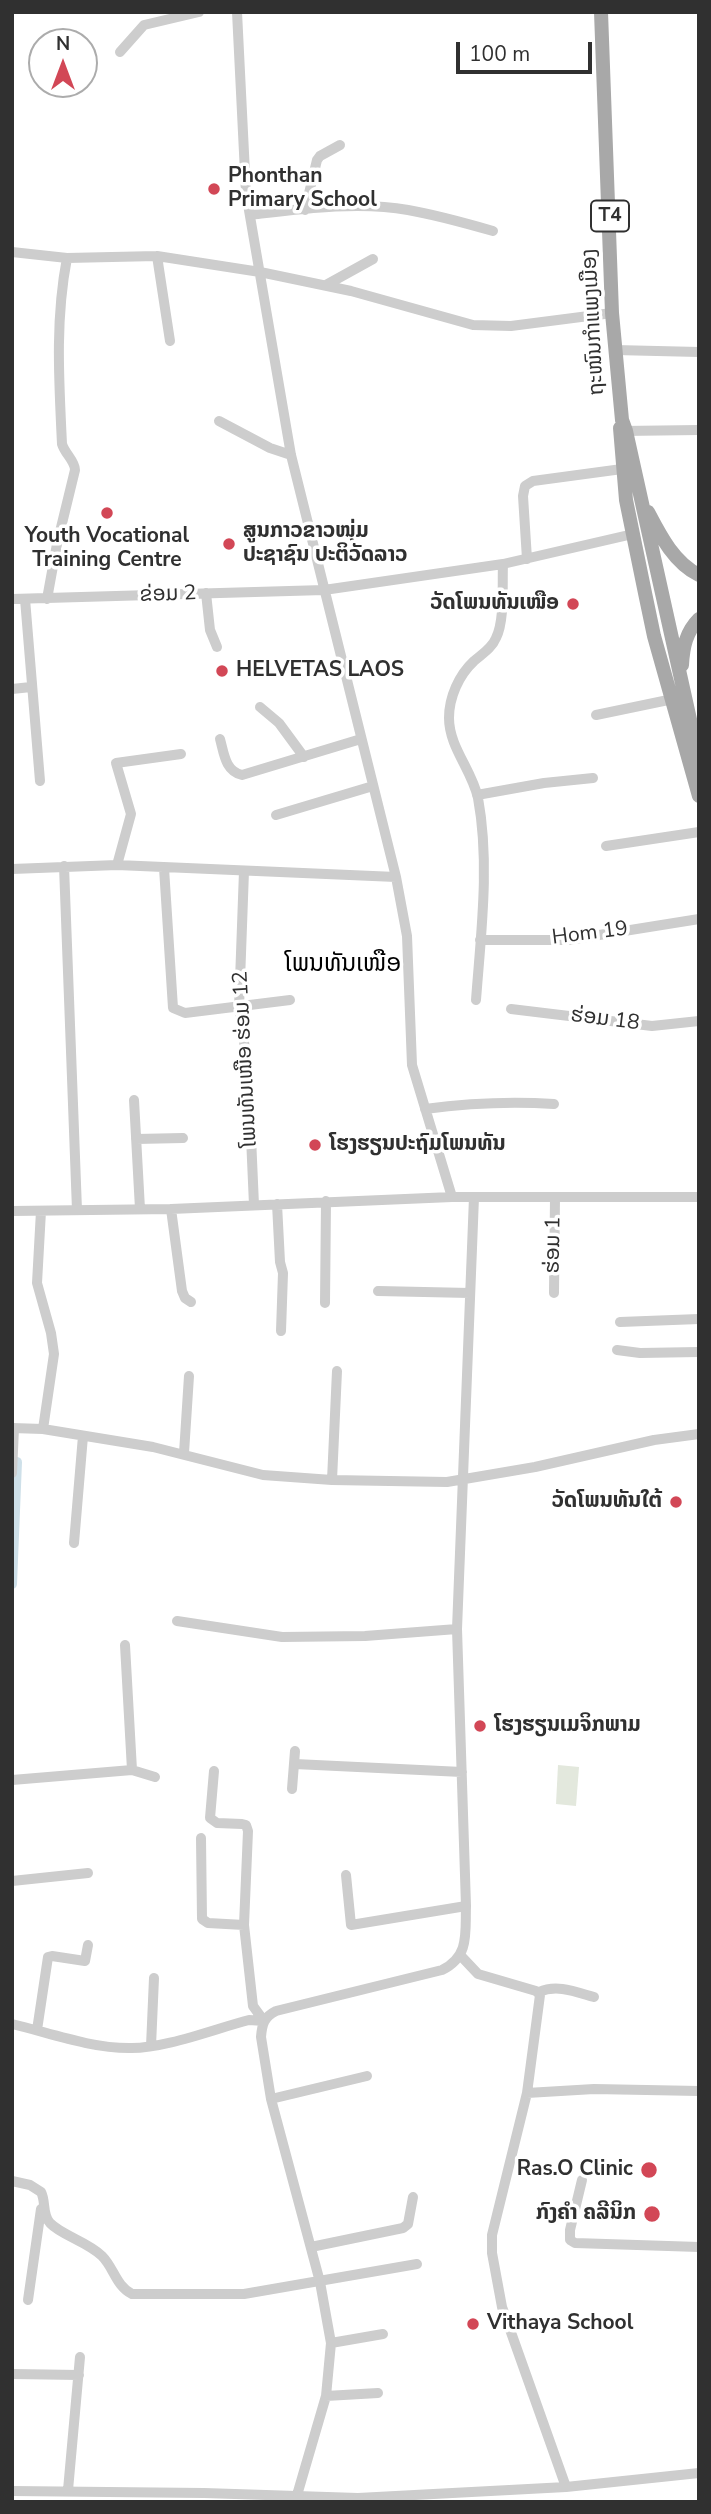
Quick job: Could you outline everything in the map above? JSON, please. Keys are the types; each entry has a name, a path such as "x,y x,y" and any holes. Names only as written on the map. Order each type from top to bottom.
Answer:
{"main road":[{"name":"ຖະໜົນກຳແພງເມືອງ","path":"601,12 612,313 622,427 622,469 649,613 699,796"},
{"name":"ຖະໜົນກຳແພງເມືອງ","path":"622,427 699,760"},
{"path":"640,497 663,540 678,558 699,575"},
{"path":"682,684 683,646 687,635 699,619"}],"street":[{"path":"120,52 144,24 200,12"},
{"path":"237,12 246,193 291,455 396,877 407,936 412,1065 453,1197"},
{"path":"305,210 317,160 340,145"},
{"path":"250,215 374,207 406,209 493,231"},
{"path":"12,252 66,258 157,256 260,272 326,285 473,325 511,326 612,313"},
{"path":"157,256 170,341"},
{"path":"47,599 75,470 62,444 58,372 59,311 66,258"},
{"path":"326,285 373,259"},
{"path":"615,350 699,352"},
{"path":"219,421 271,448 291,455"},
{"path":"622,427 699,430"},
{"path":"527,559 523,496 525,486 533,481 622,469"},
{"name":"ຂ່ອມ 2","path":"12,599 324,590 503,564 633,534"},
{"path":"476,1000 484,861 482,825 472,778 453,740 449,719 460,678 491,646 498,634 503,564"},
{"path":"645,593 661,591"},
{"path":"206,593 210,630 217,647"},
{"path":"25,599 40,781"},
{"path":"649,613 665,610"},
{"path":"12,689 31,687"},
{"path":"596,715 673,699"},
{"path":"260,707 279,723 304,757"},
{"path":"220,738 229,768 238,774 361,739"},
{"path":"117,865 131,814 116,763 181,754"},
{"path":"477,795 544,783 593,778"},
{"path":"276,815 373,786"},
{"path":"606,846 699,832"},
{"path":"12,869 117,865 396,877"},
{"path":"64,866 77,1210"},
{"path":"164,868 173,1008 185,1013 290,1000"},
{"name":"ໂພນທັນເໜືອ ຮ່ອມ 12","path":"244,871 239,1008 248,1069 254,1205"},
{"name":"Hom 19","path":"480,940 568,940 699,919"},
{"name":"ຮ່ອມ 18","path":"511,1009 652,1026 699,1021"},
{"path":"134,1100 140,1209"},
{"path":"425,1109 513,1101 554,1104"},
{"path":"136,1139 183,1138"},
{"path":"12,1211 172,1209 453,1197 699,1197"},
{"path":"296,2500 326,2396 331,2343 320,2282 271,2099 261,2037 264,2021 276,2011 443,1970 461,1956 466,1906 457,1629 474,1197"},
{"name":"ຮ່ອມ 1","path":"554,1293 555,1198"},
{"path":"325,1303 326,1201"},
{"path":"277,1204 283,1273 281,1331"},
{"path":"172,1209 182,1291 184,1298 191,1302"},
{"path":"41,1211 37,1283 54,1354 43,1429"},
{"path":"378,1291 470,1293"},
{"path":"620,1322 699,1319"},
{"path":"617,1350 640,1353 699,1352"},
{"path":"332,1480 337,1371"},
{"path":"184,1453 189,1376"},
{"path":"12,1473 13,1428 43,1429 184,1453 263,1475 332,1480 463,1480 654,1440 699,1434"},
{"path":"74,1543 83,1436"},
{"path":"177,1621 282,1637 365,1636 457,1629"},
{"path":"125,1645 132,1770"},
{"path":"292,1789 295,1751"},
{"path":"295,1764 462,1772"},
{"path":"12,1780 132,1770 155,1776"},
{"path":"214,1771 210,1818 217,1823 246,1825 248,1831 244,1925 253,2006 264,2021"},
{"path":"201,1838 202,1919 208,1923 244,1925"},
{"path":"12,1881 88,1873"},
{"path":"346,1875 351,1925 466,1906"},
{"path":"37,2030 48,1957 85,1961 88,1945"},
{"path":"461,1956 478,1974 539,1992 562,1989 594,1997"},
{"path":"151,2046 154,1978"},
{"path":"539,1992 527,2093 492,2235 492,2253 502,2307 566,2487"},
{"path":"12,2024 109,2047 131,2048 151,2046 249,2020 264,2021"},
{"path":"271,2099 368,2077"},
{"path":"527,2093 593,2089 699,2091"},
{"path":"582,2180 570,2230 570,2240 575,2243 699,2247"},
{"path":"12,2181 30,2185 41,2192 46,2218 50,2224 78,2238 103,2256 117,2281 132,2294 244,2294 417,2264"},
{"path":"28,2300 43,2196"},
{"path":"311,2247 403,2228 408,2224 413,2197"},
{"path":"331,2343 383,2334"},
{"path":"68,2490 80,2357"},
{"path":"12,2374 79,2375"},
{"path":"326,2396 378,2393"},
{"path":"12,2491 49,2497 68,2490 296,2500 566,2487 699,2473"}],"shaded area":[{"path":"558,1765 579,1767 576,1806 556,1804"}],"waterway":[{"path":"12,1584 17,1462"}],"place":[{"name":"Phonthan Primary School","path":"214,189"},
{"name":"Youth Vocational Training Centre","path":"107,513"},
{"name":"ສູນກາວຂາວໜຸ່ມ ປະຊາຊົນ ປະຕິວັດລາວ","path":"229,544"},
{"name":"ວັດໂພນທັນເໜືອ","path":"573,604"},
{"name":"HELVETAS LAOS","path":"222,671"},
{"name":"ໂຮງຮຽນປະຖົມໂພນທັນ","path":"315,1145"},
{"name":"ວັດໂພນທັນໃຕ້","path":"676,1502"},
{"name":"ໂຮງຮຽນເມຈິກພາມ","path":"480,1726"},
{"name":"Ras.O Clinic","path":"649,2170"},
{"name":"ກົງຄຳ ຄລີນິກ","path":"652,2214"},
{"name":"Vithaya School","path":"473,2324"}],"district":[{"name":"ໂພນທັນເໜືອ","path":"343,965"}]}
